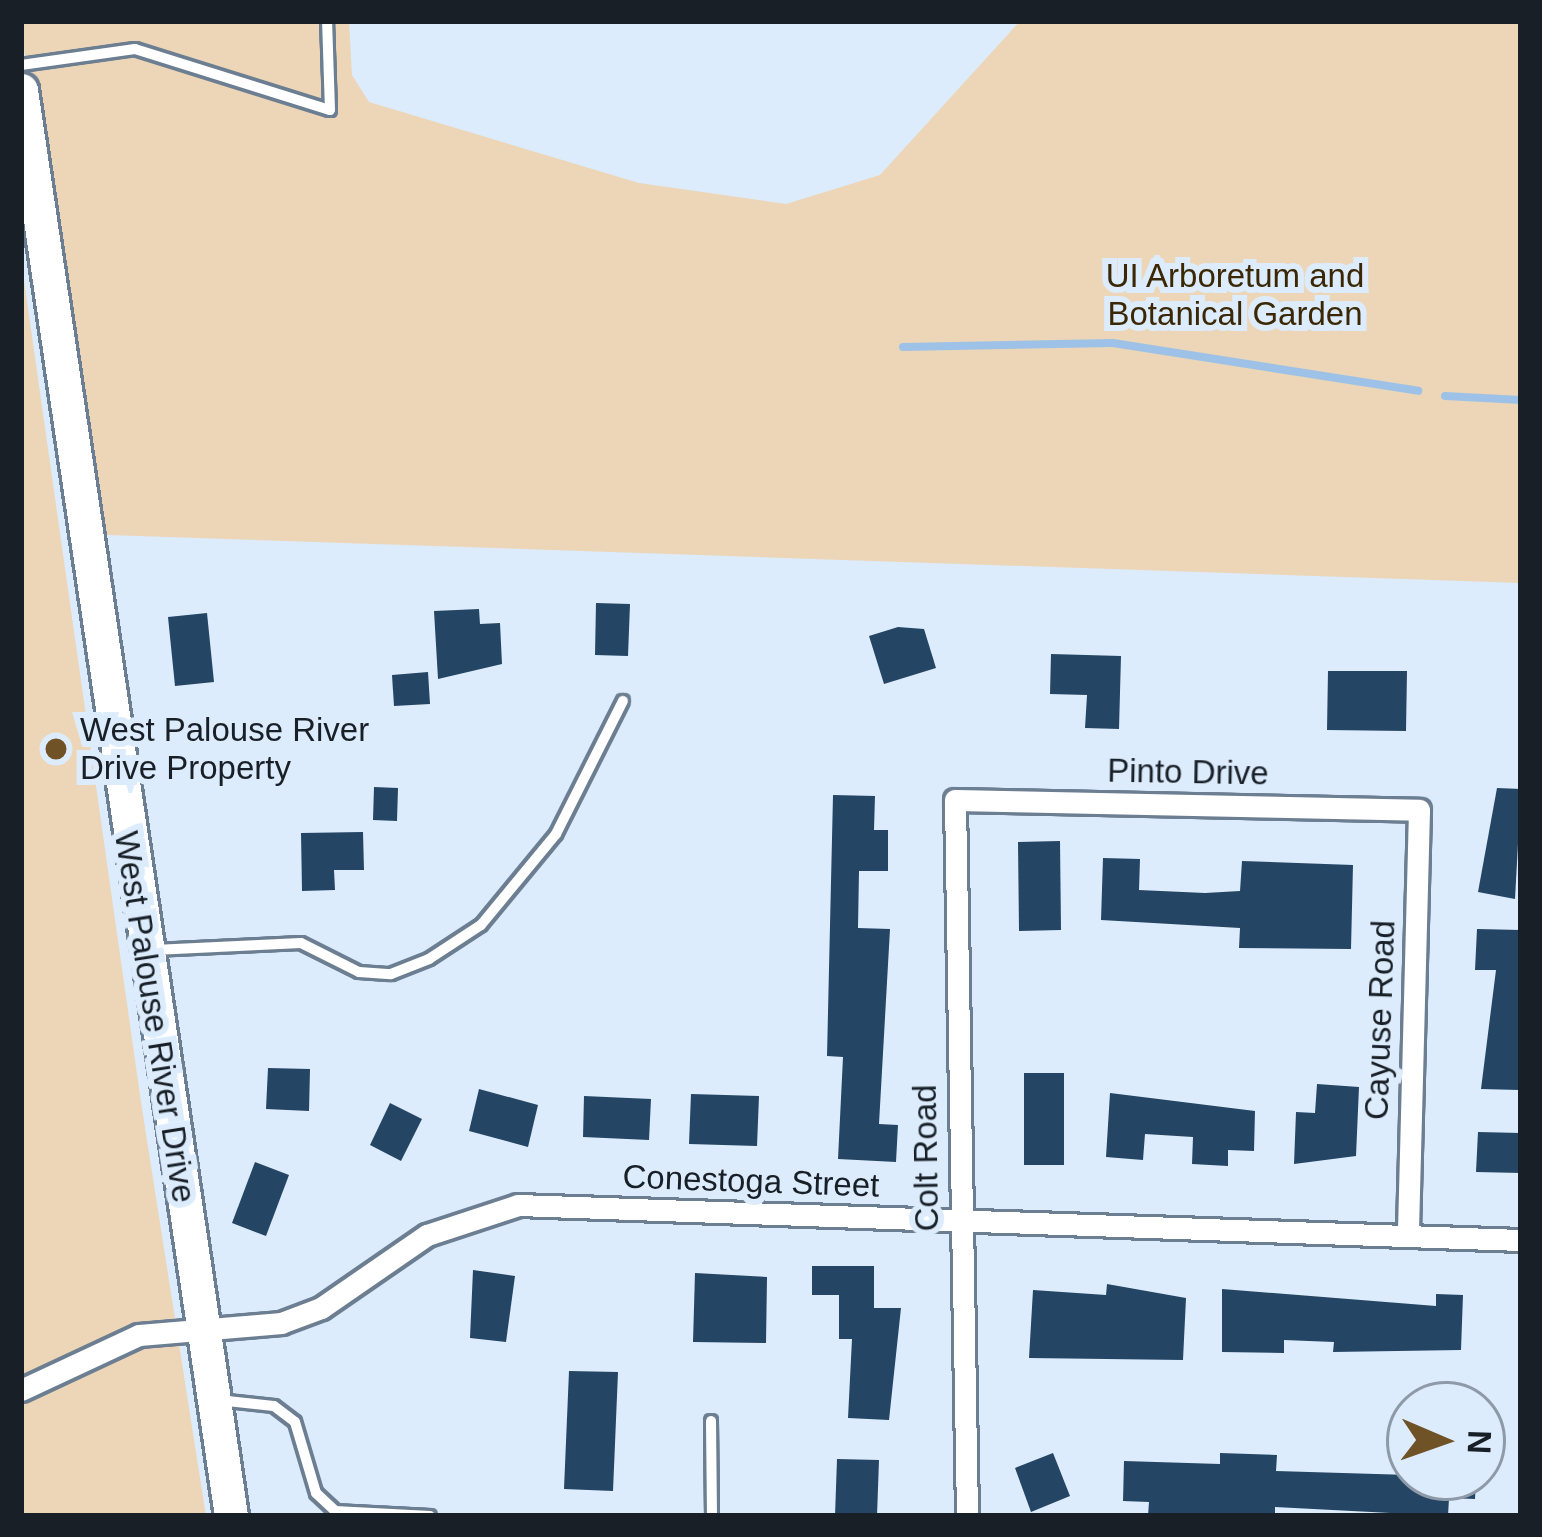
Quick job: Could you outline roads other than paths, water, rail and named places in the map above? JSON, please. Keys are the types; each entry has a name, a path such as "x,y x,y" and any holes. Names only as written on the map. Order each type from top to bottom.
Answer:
{"street":[{"name":"West Palouse River Drive","path":"21,90 231,1516"},
{"name":"Pinto Drive","path":"955,800 1419,810"},
{"name":"Colt Road","path":"955,800 967,1516"},
{"name":"Cayuse Road","path":"1408,1232 1419,810"},
{"name":"Conestoga Street","path":"21,1390 139,1335 321,1308 427,1235 518,1205 959,1222 1408,1232 1521,1240"}],"lane":[{"path":"21,64 135,49 330,110 327,21"},
{"path":"145,952 301,943 359,973 391,974 429,959 481,926 556,834 623,701"},
{"path":"213,1399 274,1406 295,1422 316,1492 335,1511 430,1516"},
{"path":"711,1421 712,1516"}],"waterway":[{"path":"903,347 1113,343 1418,391"},
{"path":"1445,396 1521,400"}],"place":[{"name":"West Palouse River Drive Property","path":"56,749"}],"park label":[{"name":"UI Arboretum and Botanical Garden","path":"1235,295"}]}
